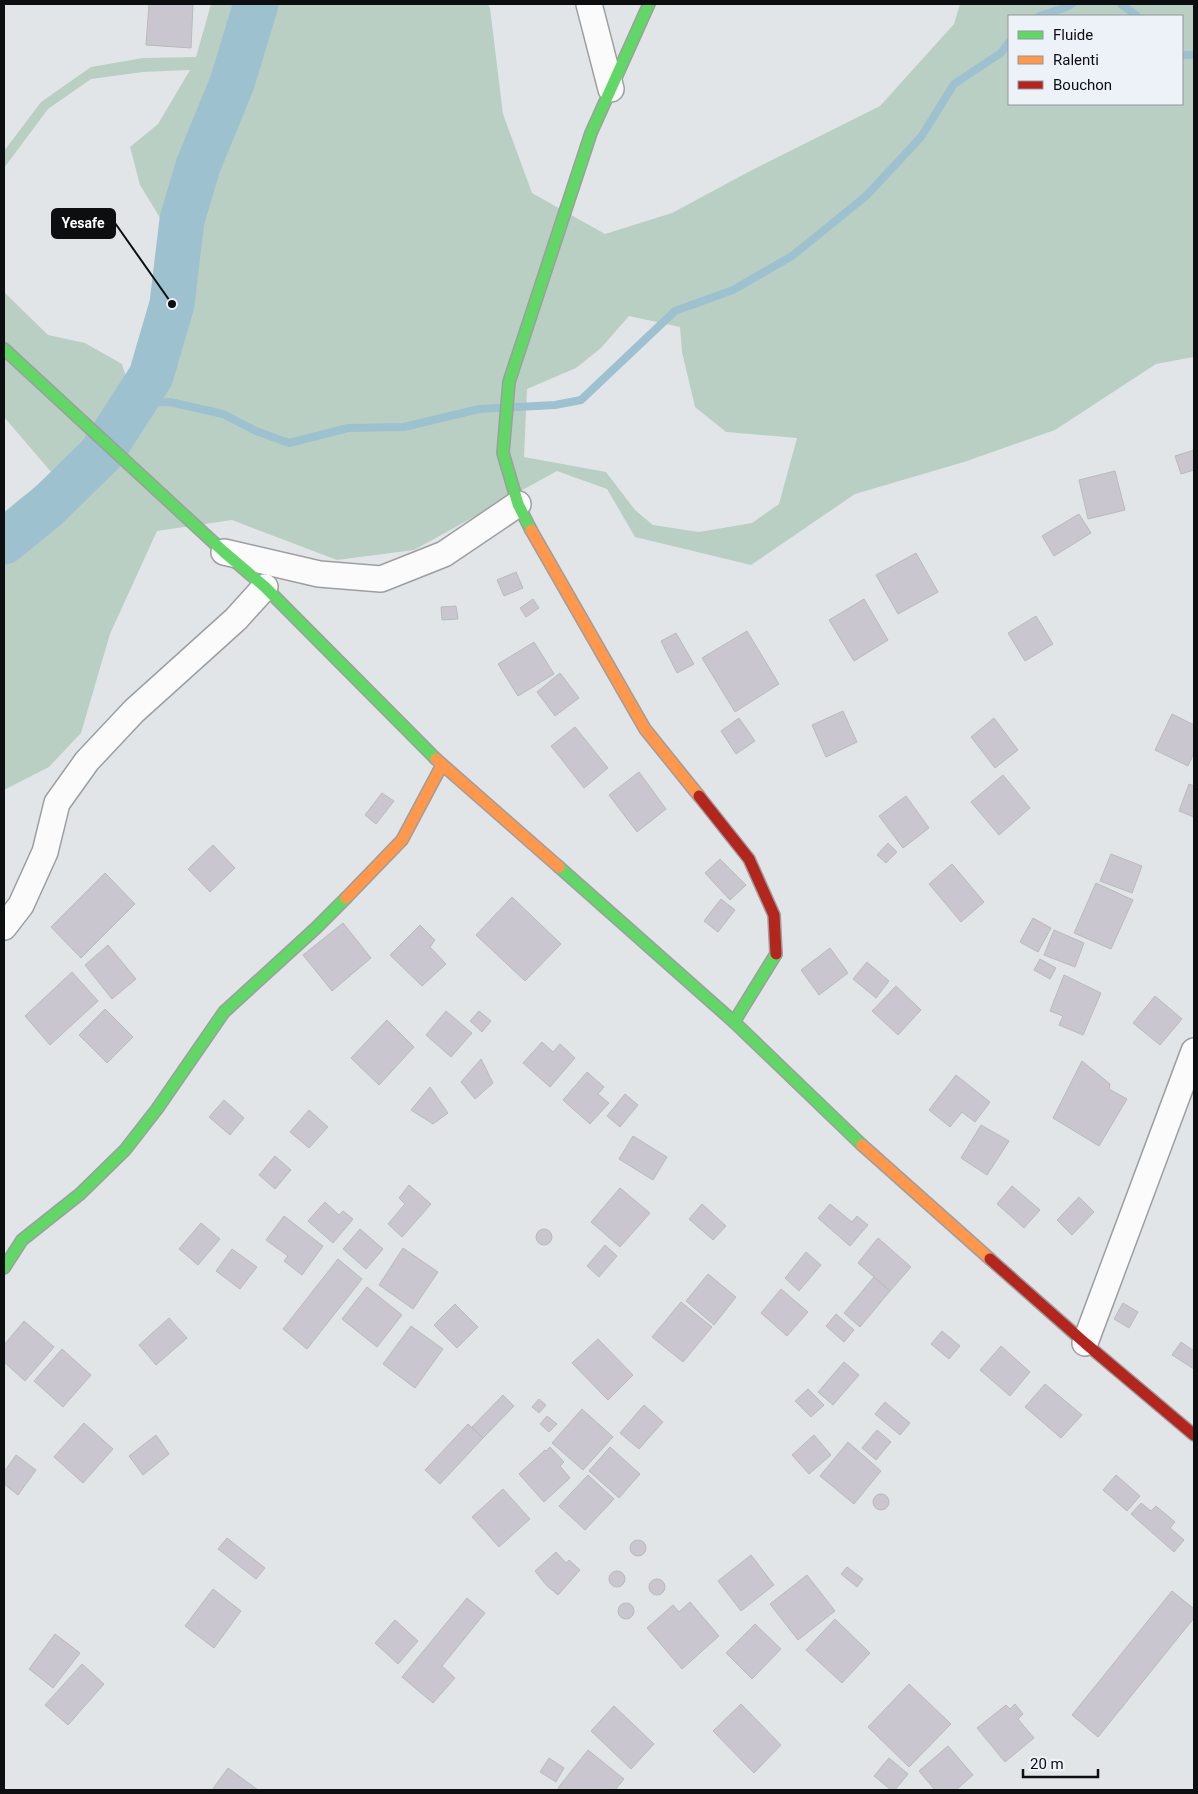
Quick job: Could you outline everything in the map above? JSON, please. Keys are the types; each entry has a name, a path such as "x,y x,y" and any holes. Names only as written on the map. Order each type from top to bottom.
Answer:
{"main road":[{"path":"649,4 591,133 509,382 503,453 518,504 539,546 644,729 749,859 774,915 777,953 734,1022"},
{"path":"4,349 224,552 265,587 442,765 629,927 734,1022 875,1157 1085,1343 1194,1435"},
{"path":"4,1268 22,1240 80,1194 125,1150 157,1109 224,1012 316,928 402,840 442,765"}],"street":[{"path":"589,4 610,89"},
{"path":"224,552 319,574 381,580 444,554 518,504"},
{"path":"4,927 21,905 45,852 57,803 87,761 134,711 236,619 265,587"},
{"path":"1085,1343 1194,1051"}],"green space":[{"path":"211,4 488,4 503,114 532,193 605,234 672,213 752,170 880,106 954,24 960,4 1194,4 1194,357 1156,364 1055,430 964,462 855,494 751,565 635,537 607,489 557,471 414,550 337,560 232,520 157,531 110,634 81,733 49,767 4,790 4,512 52,473 4,417 4,292 48,335 85,343 122,364 134,403 151,375 172,304 182,221 162,221 140,185 130,147 158,124 190,70 143,72 91,79 48,109 4,168 4,151 41,102 91,67 143,58 196,57","holes":["629,316 680,327 682,352 695,407 726,432 797,438 779,504 752,523 699,532 653,525 635,510 606,472 524,457 527,389 576,368 601,348"]}],"building":[{"path":"149,4 193,4 191,48 146,45"},
{"path":"1194,450 1194,470 1181,474 1175,456"},
{"path":"1115,471 1125,510 1088,519 1079,480"},
{"path":"1079,514 1091,533 1054,556 1042,536"},
{"path":"916,553 938,592 898,614 876,575"},
{"path":"516,572 523,588 504,596 497,580"},
{"path":"533,599 539,608 526,617 520,608"},
{"path":"864,599 888,640 854,661 829,620"},
{"path":"456,606 458,619 442,620 441,607"},
{"path":"1036,616 1053,644 1025,661 1008,633"},
{"path":"747,631 779,684 735,712 702,658"},
{"path":"676,633 694,664 677,673 661,641"},
{"path":"534,642 554,674 518,696 498,664"},
{"path":"560,673 579,698 555,716 537,692"},
{"path":"843,711 857,742 826,757 812,725"},
{"path":"1172,714 1194,725 1194,753 1188,766 1155,750"},
{"path":"739,718 755,741 736,754 721,731"},
{"path":"994,718 1018,750 995,768 971,737"},
{"path":"575,727 608,768 584,788 551,746"},
{"path":"639,772 666,809 637,832 609,795"},
{"path":"1003,775 1030,808 999,835 971,802"},
{"path":"1189,784 1194,786 1194,817 1179,811"},
{"path":"382,793 394,801 376,824 365,815"},
{"path":"906,796 929,828 903,848 879,816"},
{"path":"888,843 897,852 886,863 877,855"},
{"path":"213,845 235,868 210,892 188,869"},
{"path":"1111,854 1142,866 1132,893 1100,881"},
{"path":"720,859 746,885 730,900 705,873"},
{"path":"952,864 984,902 961,922 929,884"},
{"path":"105,873 135,904 81,958 51,927"},
{"path":"1096,883 1133,900 1111,949 1074,933"},
{"path":"512,897 561,944 525,981 476,935"},
{"path":"721,899 735,910 718,932 704,921"},
{"path":"1033,918 1051,928 1038,952 1020,942"},
{"path":"343,923 371,958 332,991 303,955"},
{"path":"420,925 435,940 430,947 446,964 422,986 390,955"},
{"path":"1054,930 1084,943 1075,967 1044,955"},
{"path":"108,945 136,979 112,999 85,965"},
{"path":"830,948 848,973 819,995 801,970"},
{"path":"1040,959 1056,968 1050,979 1034,970"},
{"path":"867,962 889,981 876,998 853,979"},
{"path":"72,972 98,1001 50,1045 25,1016"},
{"path":"1064,975 1101,993 1083,1035 1059,1025 1063,1016 1050,1011"},
{"path":"896,986 921,1010 898,1035 872,1011"},
{"path":"1155,996 1182,1019 1160,1045 1133,1023"},
{"path":"105,1009 133,1037 107,1063 79,1035"},
{"path":"446,1011 472,1033 451,1057 426,1035"},
{"path":"479,1011 491,1021 482,1032 470,1021"},
{"path":"387,1020 414,1047 379,1085 351,1058"},
{"path":"542,1042 553,1052 560,1044 575,1058 550,1087 523,1063"},
{"path":"481,1059 493,1083 475,1099 461,1082"},
{"path":"1082,1061 1110,1084 1109,1089 1127,1099 1099,1146 1053,1118"},
{"path":"587,1072 604,1087 598,1094 609,1103 590,1124 563,1100"},
{"path":"956,1075 990,1102 975,1122 962,1112 950,1127 929,1110"},
{"path":"430,1087 448,1113 433,1124 411,1110"},
{"path":"625,1094 638,1105 620,1127 607,1116"},
{"path":"224,1100 244,1118 230,1135 209,1117"},
{"path":"309,1110 328,1127 309,1148 290,1132"},
{"path":"981,1125 1009,1141 987,1175 961,1158"},
{"path":"633,1136 667,1157 653,1180 619,1159"},
{"path":"275,1156 291,1170 275,1189 259,1175"},
{"path":"409,1185 431,1204 402,1237 388,1224 405,1204 399,1198"},
{"path":"1012,1186 1040,1210 1024,1228 997,1204"},
{"path":"620,1188 650,1213 620,1247 591,1222"},
{"path":"1079,1197 1094,1212 1072,1235 1057,1220"},
{"path":"325,1202 339,1215 343,1211 353,1219 333,1243 308,1221"},
{"path":"702,1204 726,1226 713,1240 689,1219"},
{"path":"830,1204 852,1222 857,1216 868,1225 850,1246 818,1218"},
{"path":"284,1216 323,1246 302,1275 284,1261 288,1256 266,1240"},
{"path":"201,1223 220,1239 198,1265 179,1249"},
{"path":"360,1229 383,1249 366,1269 343,1249"},
{"path":"541,1229 547,1229 552,1234 550,1243 541,1245 536,1240 536,1234"},
{"path":"878,1238 911,1267 890,1291 858,1263"},
{"path":"605,1245 617,1256 599,1277 587,1266"},
{"path":"403,1248 438,1272 413,1309 379,1285"},
{"path":"232,1249 257,1267 240,1289 216,1271"},
{"path":"806,1252 821,1265 799,1291 785,1278"},
{"path":"338,1259 362,1279 307,1349 283,1329"},
{"path":"708,1274 736,1297 714,1325 686,1301"},
{"path":"874,1277 890,1291 860,1327 844,1313"},
{"path":"367,1287 402,1315 377,1347 342,1319"},
{"path":"781,1289 808,1312 787,1336 761,1313"},
{"path":"681,1302 712,1327 683,1362 652,1337"},
{"path":"1123,1303 1138,1312 1129,1328 1114,1319"},
{"path":"455,1304 478,1327 457,1348 434,1325"},
{"path":"836,1314 854,1330 844,1342 826,1326"},
{"path":"169,1318 187,1338 156,1365 139,1345"},
{"path":"24,1321 54,1347 25,1381 4,1362 4,1345"},
{"path":"411,1326 443,1349 415,1388 383,1364"},
{"path":"942,1331 960,1346 949,1359 931,1344"},
{"path":"598,1339 633,1375 608,1400 572,1363"},
{"path":"1181,1342 1194,1351 1194,1369 1172,1355"},
{"path":"1001,1346 1030,1372 1010,1396 980,1370"},
{"path":"62,1349 91,1375 63,1407 34,1381"},
{"path":"844,1362 859,1375 833,1405 818,1392"},
{"path":"1045,1384 1082,1415 1061,1438 1025,1407"},
{"path":"808,1389 824,1405 811,1417 795,1401"},
{"path":"503,1395 514,1406 483,1438 472,1427"},
{"path":"539,1399 546,1405 539,1413 532,1407"},
{"path":"885,1402 910,1423 900,1435 875,1414"},
{"path":"644,1405 663,1422 639,1449 620,1433"},
{"path":"582,1409 613,1437 583,1470 552,1443"},
{"path":"547,1416 557,1424 549,1432 540,1424"},
{"path":"84,1423 113,1449 83,1483 54,1457"},
{"path":"468,1424 483,1438 440,1484 425,1470"},
{"path":"877,1430 891,1442 876,1460 862,1448"},
{"path":"156,1435 169,1454 143,1475 129,1456"},
{"path":"814,1435 831,1455 809,1474 792,1455"},
{"path":"848,1442 881,1471 854,1504 820,1476"},
{"path":"550,1447 564,1462 560,1466 570,1478 544,1502 519,1474"},
{"path":"610,1447 640,1474 619,1498 589,1471"},
{"path":"16,1455 36,1470 18,1495 4,1484 4,1472"},
{"path":"588,1475 614,1499 585,1530 559,1506"},
{"path":"1116,1475 1140,1496 1127,1511 1103,1490"},
{"path":"503,1489 530,1519 499,1547 472,1517"},
{"path":"878,1494 884,1494 889,1499 887,1508 878,1510 873,1505 873,1499"},
{"path":"1141,1503 1151,1511 1156,1506 1175,1522 1170,1528 1184,1540 1174,1552 1131,1514"},
{"path":"227,1538 265,1568 256,1579 218,1549"},
{"path":"635,1540 641,1540 646,1545 644,1554 635,1556 630,1551 630,1545"},
{"path":"556,1552 566,1563 569,1560 580,1570 558,1595 547,1586 535,1571"},
{"path":"751,1555 774,1585 741,1611 718,1581"},
{"path":"847,1567 863,1579 857,1587 841,1574"},
{"path":"617,1571 623,1573 625,1579 623,1585 617,1587 611,1585 609,1579 611,1573"},
{"path":"807,1575 835,1611 798,1640 770,1604"},
{"path":"654,1579 660,1579 665,1584 663,1593 654,1595 649,1590 649,1584"},
{"path":"213,1589 241,1611 214,1648 185,1626"},
{"path":"1172,1591 1194,1609 1194,1618 1098,1737 1072,1715"},
{"path":"467,1598 485,1613 442,1666 455,1678 433,1703 402,1677"},
{"path":"690,1602 719,1636 682,1669 647,1628 673,1605 679,1612"},
{"path":"623,1603 629,1603 634,1608 632,1617 623,1619 618,1614 618,1608"},
{"path":"835,1619 870,1653 842,1683 806,1650"},
{"path":"395,1620 418,1641 398,1664 375,1643"},
{"path":"755,1624 781,1649 752,1679 726,1653"},
{"path":"55,1634 80,1653 53,1688 29,1669"},
{"path":"82,1664 104,1684 68,1725 45,1705"},
{"path":"909,1684 951,1724 909,1767 868,1727"},
{"path":"741,1704 781,1745 754,1773 713,1731"},
{"path":"1015,1704 1023,1714 1018,1719 1034,1738 1005,1762 977,1728 1006,1705 1010,1709"},
{"path":"614,1706 654,1744 631,1769 591,1731"},
{"path":"948,1746 973,1775 956,1790 935,1790 919,1771"},
{"path":"588,1750 624,1779 615,1790 561,1790 558,1788"},
{"path":"549,1758 564,1768 556,1782 540,1772"},
{"path":"889,1758 908,1774 895,1790 891,1790 874,1776"},
{"path":"228,1768 258,1790 212,1790"}],"waterway":[{"path":"4,542 48,506 101,454 151,376 172,304 182,220 198,166 232,83 256,4"},
{"path":"1042,15 1072,4"},
{"path":"1121,4 1136,15"},
{"path":"134,403 170,402 223,414 256,431 289,443 348,428 404,427 479,409 555,405 581,400 675,311 733,290 792,256 866,196 921,137 954,84 1001,53 1008,43"},
{"path":"1183,55 1194,55"}],"traffic: fast":[{"path":"531,530 518,504 503,453 509,382 591,133 649,4"},
{"path":"4,349 224,552 265,587 436,759"},
{"path":"559,867 734,1022 862,1145"},
{"path":"4,1268 22,1240 80,1194 125,1150 157,1109 224,1012 346,898"},
{"path":"734,1022 776,954"}],"traffic: slow":[{"path":"531,530 645,729 699,796"},
{"path":"436,759 559,867"},
{"path":"346,898 402,840 442,765"},
{"path":"862,1145 990,1259"}],"traffic: jam":[{"path":"699,796 749,859 774,915 776,954"},
{"path":"990,1259 1085,1343 1194,1435"}],"place":[{"name":"Yesafe","path":"172,304"}]}
